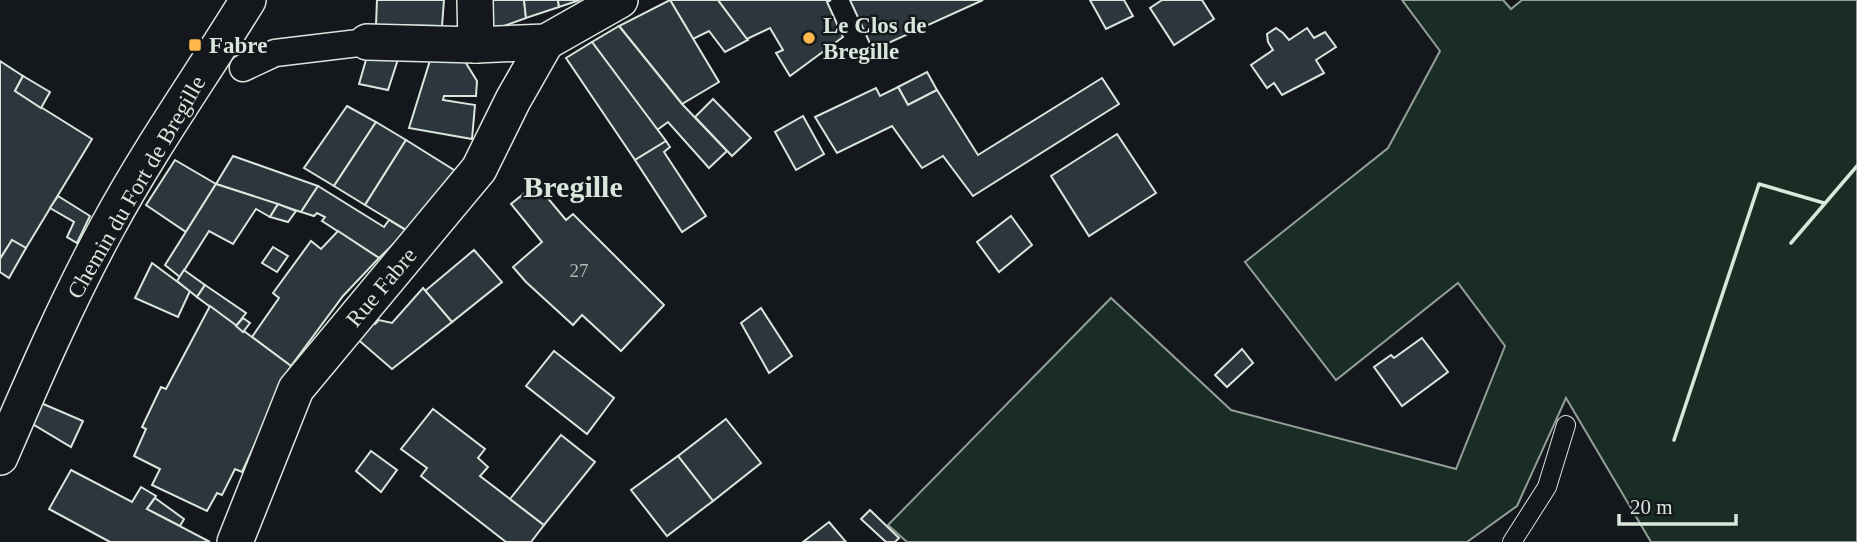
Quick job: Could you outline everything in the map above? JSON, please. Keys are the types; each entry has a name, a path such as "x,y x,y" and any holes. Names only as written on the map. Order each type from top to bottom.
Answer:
{"street":[{"name":"Chemin du Fort de Bregille","path":"0,457 54,330 108,225 248,0"},
{"path":"475,0 476,45"},
{"name":"Rue Fabre","path":"243,68 275,54 367,42 476,45 546,43 620,0"},
{"name":"Rue Fabre","path":"234,542 296,389 479,169 513,100 546,43"}],"lane":[{"path":"1512,542 1547,486 1566,425"}],"green space":[{"path":"1402,0 1503,0 1511,9 1522,0 1857,0 1857,542 1651,542 1566,398 1517,506 1467,542 907,542 888,525 1111,298 1231,410 1456,469 1505,346 1458,283 1336,380 1245,262 1388,148 1440,51"}],"building":[{"path":"377,0 444,0 442,26 376,25"},
{"path":"485,0 524,0 526,18 487,32"},
{"path":"524,0 558,0 559,7 526,18"},
{"path":"558,0 580,0 559,7"},
{"path":"670,0 718,0 748,40 725,52 709,31 693,39"},
{"path":"670,0 719,82 682,104 619,26"},
{"name":"Le Clos de Bregille","path":"718,0 831,0 827,2 843,37 790,76 776,53 783,50 770,28 747,39"},
{"name":"Le Clos de Bregille","path":"850,0 983,0 873,50"},
{"path":"1090,0 1124,0 1133,16 1106,29"},
{"path":"1162,0 1202,0 1214,19 1174,45 1150,8"},
{"path":"619,26 682,104 727,151 709,168 668,122 657,130 592,42"},
{"path":"1276,28 1289,40 1307,28 1314,38 1325,32 1336,47 1316,60 1324,73 1282,95 1274,83 1267,88 1251,65 1273,50 1267,34"},
{"path":"592,42 666,141 635,160 566,58"},
{"path":"368,53 400,53 388,90 359,84"},
{"path":"432,54 461,55 477,81 476,96 444,96 443,100 475,105 472,139 409,128"},
{"path":"0,61 23,76 15,91 92,139 26,248 12,240 0,259"},
{"path":"927,72 937,90 908,105 898,87"},
{"path":"23,76 50,92 41,108 15,91"},
{"path":"1102,78 1119,104 973,196 943,156 922,168 892,126 837,153 815,117 876,88 880,96 898,87 908,105 937,90 978,155"},
{"path":"713,99 751,138 732,156 695,117"},
{"path":"347,106 376,122 334,186 304,168"},
{"path":"803,116 824,154 796,170 775,132"},
{"path":"376,122 406,140 365,205 334,186"},
{"path":"1117,134 1156,193 1089,236 1051,176"},
{"path":"406,140 462,175 413,234 365,205"},
{"path":"666,141 670,147 664,152 706,216 682,232 635,160"},
{"path":"233,156 318,186 301,212 216,184"},
{"path":"175,160 216,184 186,232 146,205"},
{"path":"216,184 278,204 270,217 256,209 233,244 209,231 180,277 165,265"},
{"path":"536,184 566,220 573,214 664,305 621,351 582,315 573,325 513,267 542,242 511,204"},
{"path":"318,186 384,227 389,220 407,231 379,258 322,221 325,217 317,213 314,216 301,212"},
{"path":"58,196 90,216 77,243 67,237 74,222 50,208"},
{"path":"278,204 296,211 288,222 270,217"},
{"path":"1011,216 1032,245 999,272 977,242"},
{"path":"338,231 379,258 343,296 291,366 252,337 279,298 273,293 311,241 321,249"},
{"path":"12,240 26,248 9,278 0,272 0,259"},
{"path":"273,247 288,256 277,272 262,263"},
{"path":"474,250 502,282 452,322 425,291"},
{"path":"152,263 190,291 178,317 135,298"},
{"path":"184,270 205,285 197,297 177,281"},
{"path":"205,285 246,313 236,326 197,297"},
{"path":"423,288 452,322 392,369 355,337 369,320 375,324 379,320 392,323"},
{"path":"210,306 291,366 242,472 235,469 222,495 217,493 207,511 152,485 160,469 134,456 146,429 142,427 161,387 166,389"},
{"path":"761,308 792,356 769,373 741,323"},
{"path":"243,318 250,323 243,332 236,326"},
{"path":"1422,338 1448,372 1402,406 1374,367 1391,355 1394,358"},
{"path":"1242,349 1253,363 1227,387 1215,375"},
{"path":"554,351 614,398 587,434 526,386"},
{"path":"41,403 83,421 71,447 31,423"},
{"path":"433,409 485,449 478,458 488,467 480,476 544,525 531,542 506,542 421,476 427,468 401,449"},
{"path":"726,419 761,463 713,501 678,456"},
{"path":"561,435 595,462 544,525 510,499"},
{"path":"371,451 397,470 381,492 356,471"},
{"path":"678,456 713,501 667,536 631,490"},
{"path":"71,470 132,502 141,487 156,496 147,509 210,542 110,542 49,509"},
{"path":"155,498 184,519 180,526 147,509"},
{"path":"870,510 899,538 895,542 886,542 861,519"},
{"path":"829,522 846,542 803,542"}],"wall":[{"path":"1791,243 1857,166"},
{"path":"1674,440 1759,184 1824,203"}],"place":[{"name":"Le Clos de Bregille","path":"809,38"},
{"name":"Fabre","path":"195,45"}],"district":[{"name":"Bregille","path":"573,187"}]}
